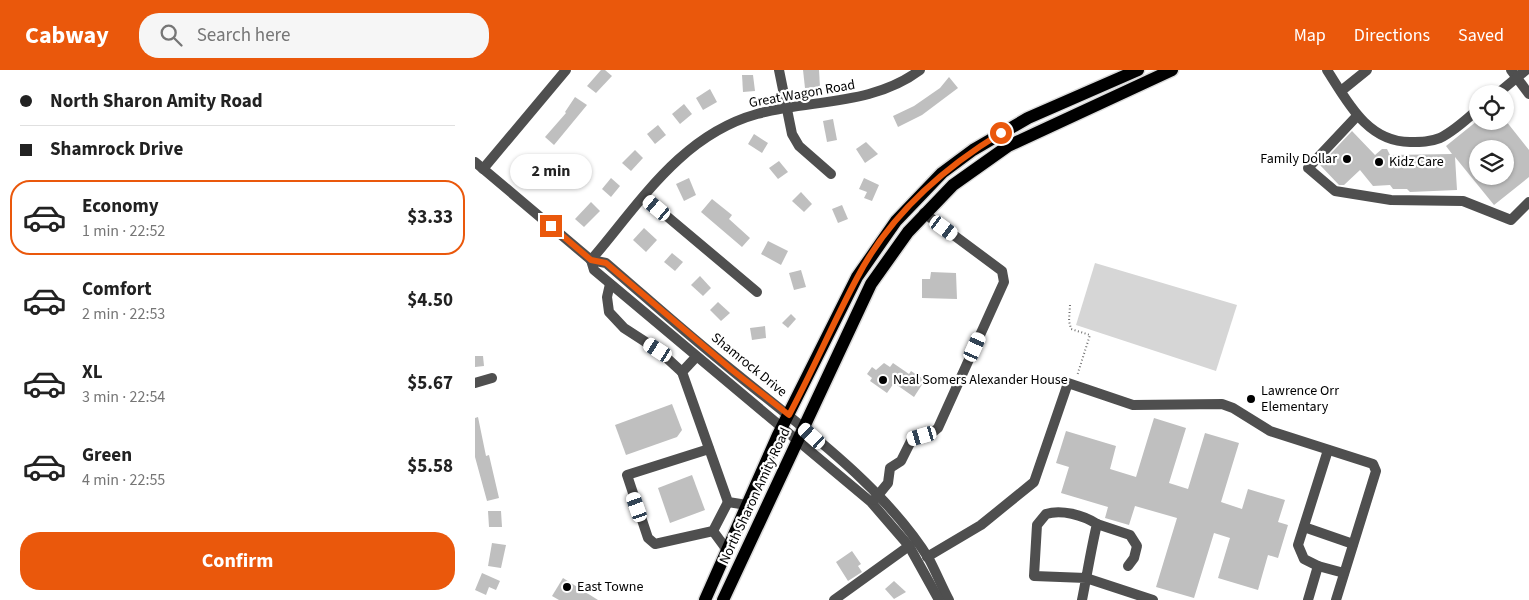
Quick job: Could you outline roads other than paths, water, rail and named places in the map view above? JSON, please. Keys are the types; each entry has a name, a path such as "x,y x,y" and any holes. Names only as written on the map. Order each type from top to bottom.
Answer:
{"main road":[{"name":"North Sharon Amity Road","path":"705,600 782,429 857,277 883,236 919,195 973,150 1001,133 1139,70"},
{"path":"1079,112 1095,98 1133,81 1139,70"},
{"name":"North Sharon Amity Road","path":"723,600 871,284 896,246 924,213 953,186 982,163 1008,146 1172,70"}],"street":[{"path":"483,169 566,70"},
{"path":"779,70 785,109 795,140 831,174"},
{"name":"Great Wagon Road","path":"591,260 669,167 700,140 735,122 785,109 867,96 901,83 920,70"},
{"path":"1327,70 1357,116 1381,136 1399,142 1428,142 1452,131 1469,117"},
{"path":"1341,91 1367,70"},
{"path":"1505,85 1514,74 1527,71"},
{"path":"1514,74 1529,94"},
{"path":"1357,116 1308,168 1335,191 1391,200 1463,202 1511,220 1529,202"},
{"name":"Shamrock Drive","path":"475,162 591,260 606,263 732,370 789,415 875,499 927,557 949,600"},
{"path":"644,197 757,292"},
{"path":"875,499 888,483 890,468 901,461 912,438 932,433 938,428 1004,282 1002,271 924,213"},
{"name":"Shamrock Drive","path":"591,260 594,270 696,357 796,441 875,499 909,546 939,600"},
{"path":"611,284 607,298 609,312 624,328 658,350 682,372 728,502 713,531"},
{"path":"682,372 696,357"},
{"path":"475,382 492,378"},
{"path":"927,557 981,526 1034,482 1068,383 1133,405 1222,404 1233,408 1270,431 1373,464 1376,467 1336,600"},
{"path":"709,449 627,475 648,538 655,544 713,531"},
{"path":"1328,450 1304,527 1299,550 1304,559 1318,566 1344,573"},
{"path":"728,502 747,505"},
{"path":"1128,566 1134,558 1137,546 1130,534 1062,512 1053,512 1041,519 1035,534 1034,576 1086,578 1153,600"},
{"path":"1083,600 1097,524"},
{"path":"1304,527 1353,544"},
{"path":"713,531 727,550"},
{"path":"834,600 909,546"},
{"path":"1308,600 1318,566"}],"place":[{"name":"Family Dollar","path":"1347,159"},
{"name":"Kidz Care","path":"1379,162"},
{"name":"Neal Somers Alexander House","path":"883,380"},
{"name":"Lawrence Orr Elementary","path":"1251,399"},
{"name":"East Towne","path":"567,587"}]}
